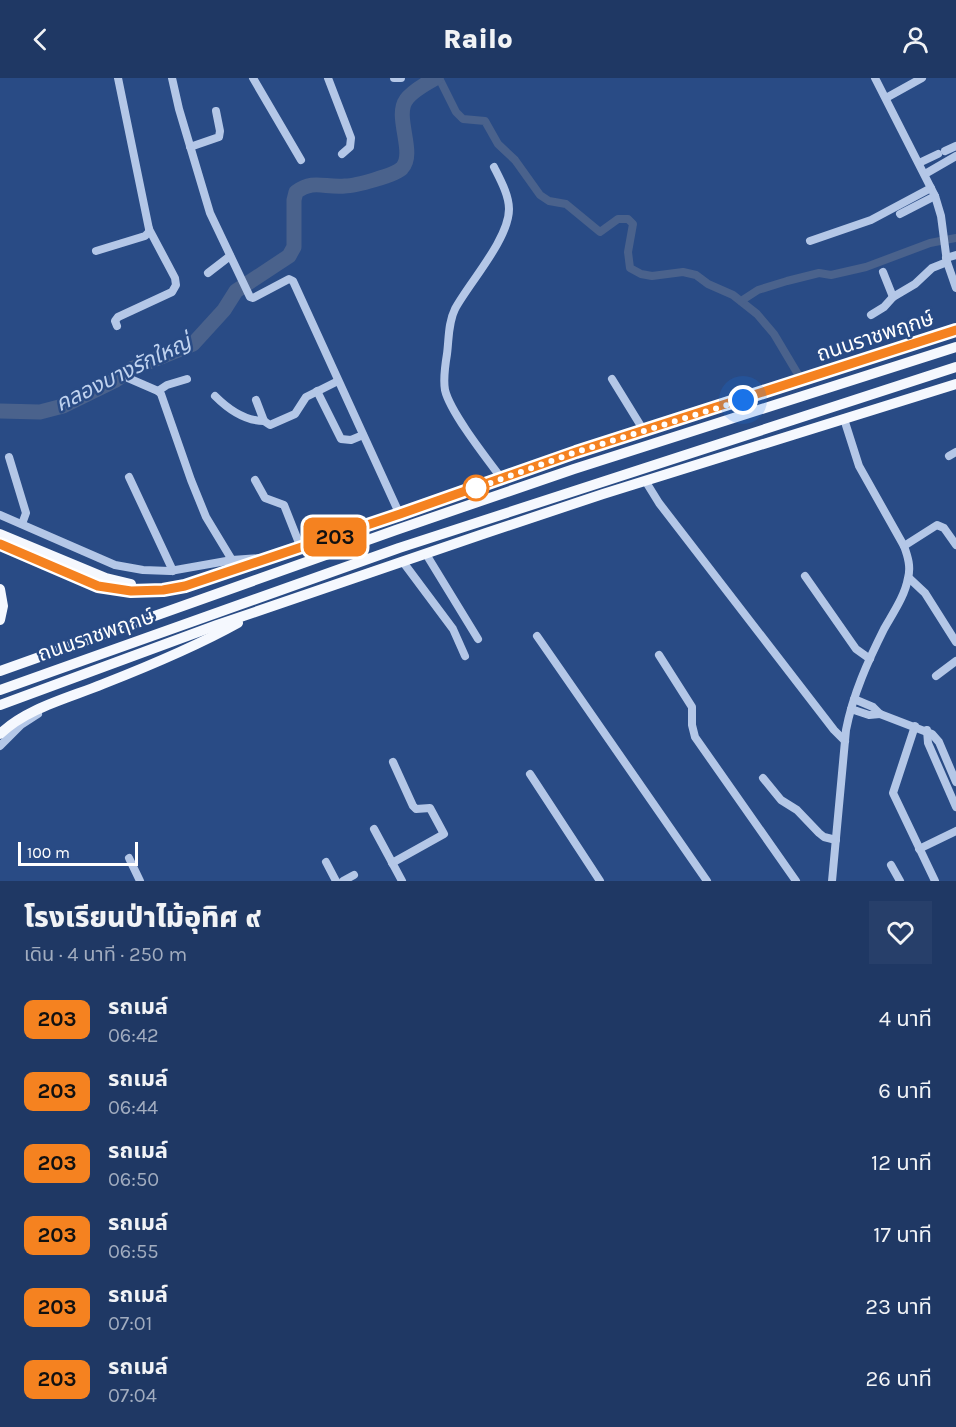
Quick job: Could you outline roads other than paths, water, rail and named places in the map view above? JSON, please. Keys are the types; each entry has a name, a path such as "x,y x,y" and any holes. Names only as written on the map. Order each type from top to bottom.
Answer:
{"main road":[{"name":"ถนนราชพฤกษ์","path":"566,457 956,330"},
{"name":"ถนนราชพฤกษ์","path":"0,672 396,530 640,448 956,347"},
{"name":"ถนนราชพฤกษ์","path":"0,690 399,548 956,367"},
{"path":"0,705 259,611 603,494 956,384"},
{"path":"0,544 98,586 131,591 163,590 201,582 566,457"},
{"path":"512,492 566,457"},
{"path":"554,499 603,494"},
{"path":"0,534 106,578 163,590"},
{"path":"0,589 3,606 0,620"},
{"path":"0,734 24,717 209,639 259,611"}],"street":[{"path":"117,326 115,321 118,317 176,290 175,278 149,229 118,78"},
{"path":"172,78 210,213 251,298 289,279 293,281 400,514"},
{"path":"253,78 301,160"},
{"path":"328,78 351,138 350,147 342,154"},
{"path":"394,78 401,78"},
{"path":"875,78 926,174 933,192 943,226 946,256 956,288"},
{"path":"886,98 922,78"},
{"path":"190,147 219,136 216,111"},
{"path":"919,162 951,154"},
{"path":"926,174 951,154"},
{"path":"494,166 507,198 508,219 499,241 454,310 449,330 444,380 445,391 451,405 502,479"},
{"path":"900,214 933,192"},
{"path":"810,241 871,220 933,192"},
{"path":"96,251 145,237 149,229"},
{"path":"871,315 893,297 915,284 946,256 956,255"},
{"path":"208,273 230,256"},
{"path":"883,272 893,297"},
{"path":"128,378 158,391 163,398 206,517 232,560"},
{"path":"158,391 167,384 187,379"},
{"path":"612,379 644,431"},
{"path":"215,396 230,410 270,425 295,414 306,397 338,381"},
{"path":"317,391 341,439 351,440 363,435"},
{"path":"256,400 264,422"},
{"path":"832,881 845,741 851,709 870,659 909,578 909,564 904,546 859,466 844,419"},
{"path":"9,457 26,513 22,524"},
{"path":"129,477 173,571"},
{"path":"255,480 265,498 284,505 302,548"},
{"path":"646,482 659,503 845,741"},
{"path":"0,515 115,565 143,570 173,571 232,560 274,557"},
{"path":"904,546 936,525 944,528 956,545"},
{"path":"426,554 478,639"},
{"path":"403,562 453,629 465,656"},
{"path":"805,576 856,649 870,659"},
{"path":"909,578 925,593 956,642"},
{"path":"537,636 707,881"},
{"path":"659,655 692,707 695,737 796,881"},
{"path":"936,676 956,661"},
{"path":"854,699 873,707 880,714"},
{"path":"0,746 21,725 62,700"},
{"path":"851,709 869,715 880,714 927,730 935,736 956,782"},
{"path":"915,726 893,793 935,881"},
{"path":"927,730 928,743 956,807"},
{"path":"392,863 444,834 430,808 416,809 412,806 393,762"},
{"path":"530,774 600,881"},
{"path":"763,778 780,800 797,810 824,837 836,840"},
{"path":"374,829 402,881"},
{"path":"919,849 956,831"},
{"path":"129,858 140,881"},
{"path":"326,862 336,881"},
{"path":"891,865 900,881"},
{"path":"343,881 354,875"}],"waterway":[{"name":"คลองบางรักใหญ่","path":"0,411 40,412 63,406 116,380 131,369 193,344 224,310 236,291 289,256 294,247 296,192 314,185 350,186 384,177 402,168 407,153 403,107 412,93 436,78"},
{"path":"439,78 456,112 463,119 485,121 498,144 515,160 540,195 549,201 566,204 600,232 618,219 628,219 633,224 628,252 630,268 641,274 652,276 683,272 696,275 708,284 733,295 757,314 774,334 799,376"},
{"path":"741,301 758,290 787,281 819,273 831,275 866,267 930,243 956,238"}]}
